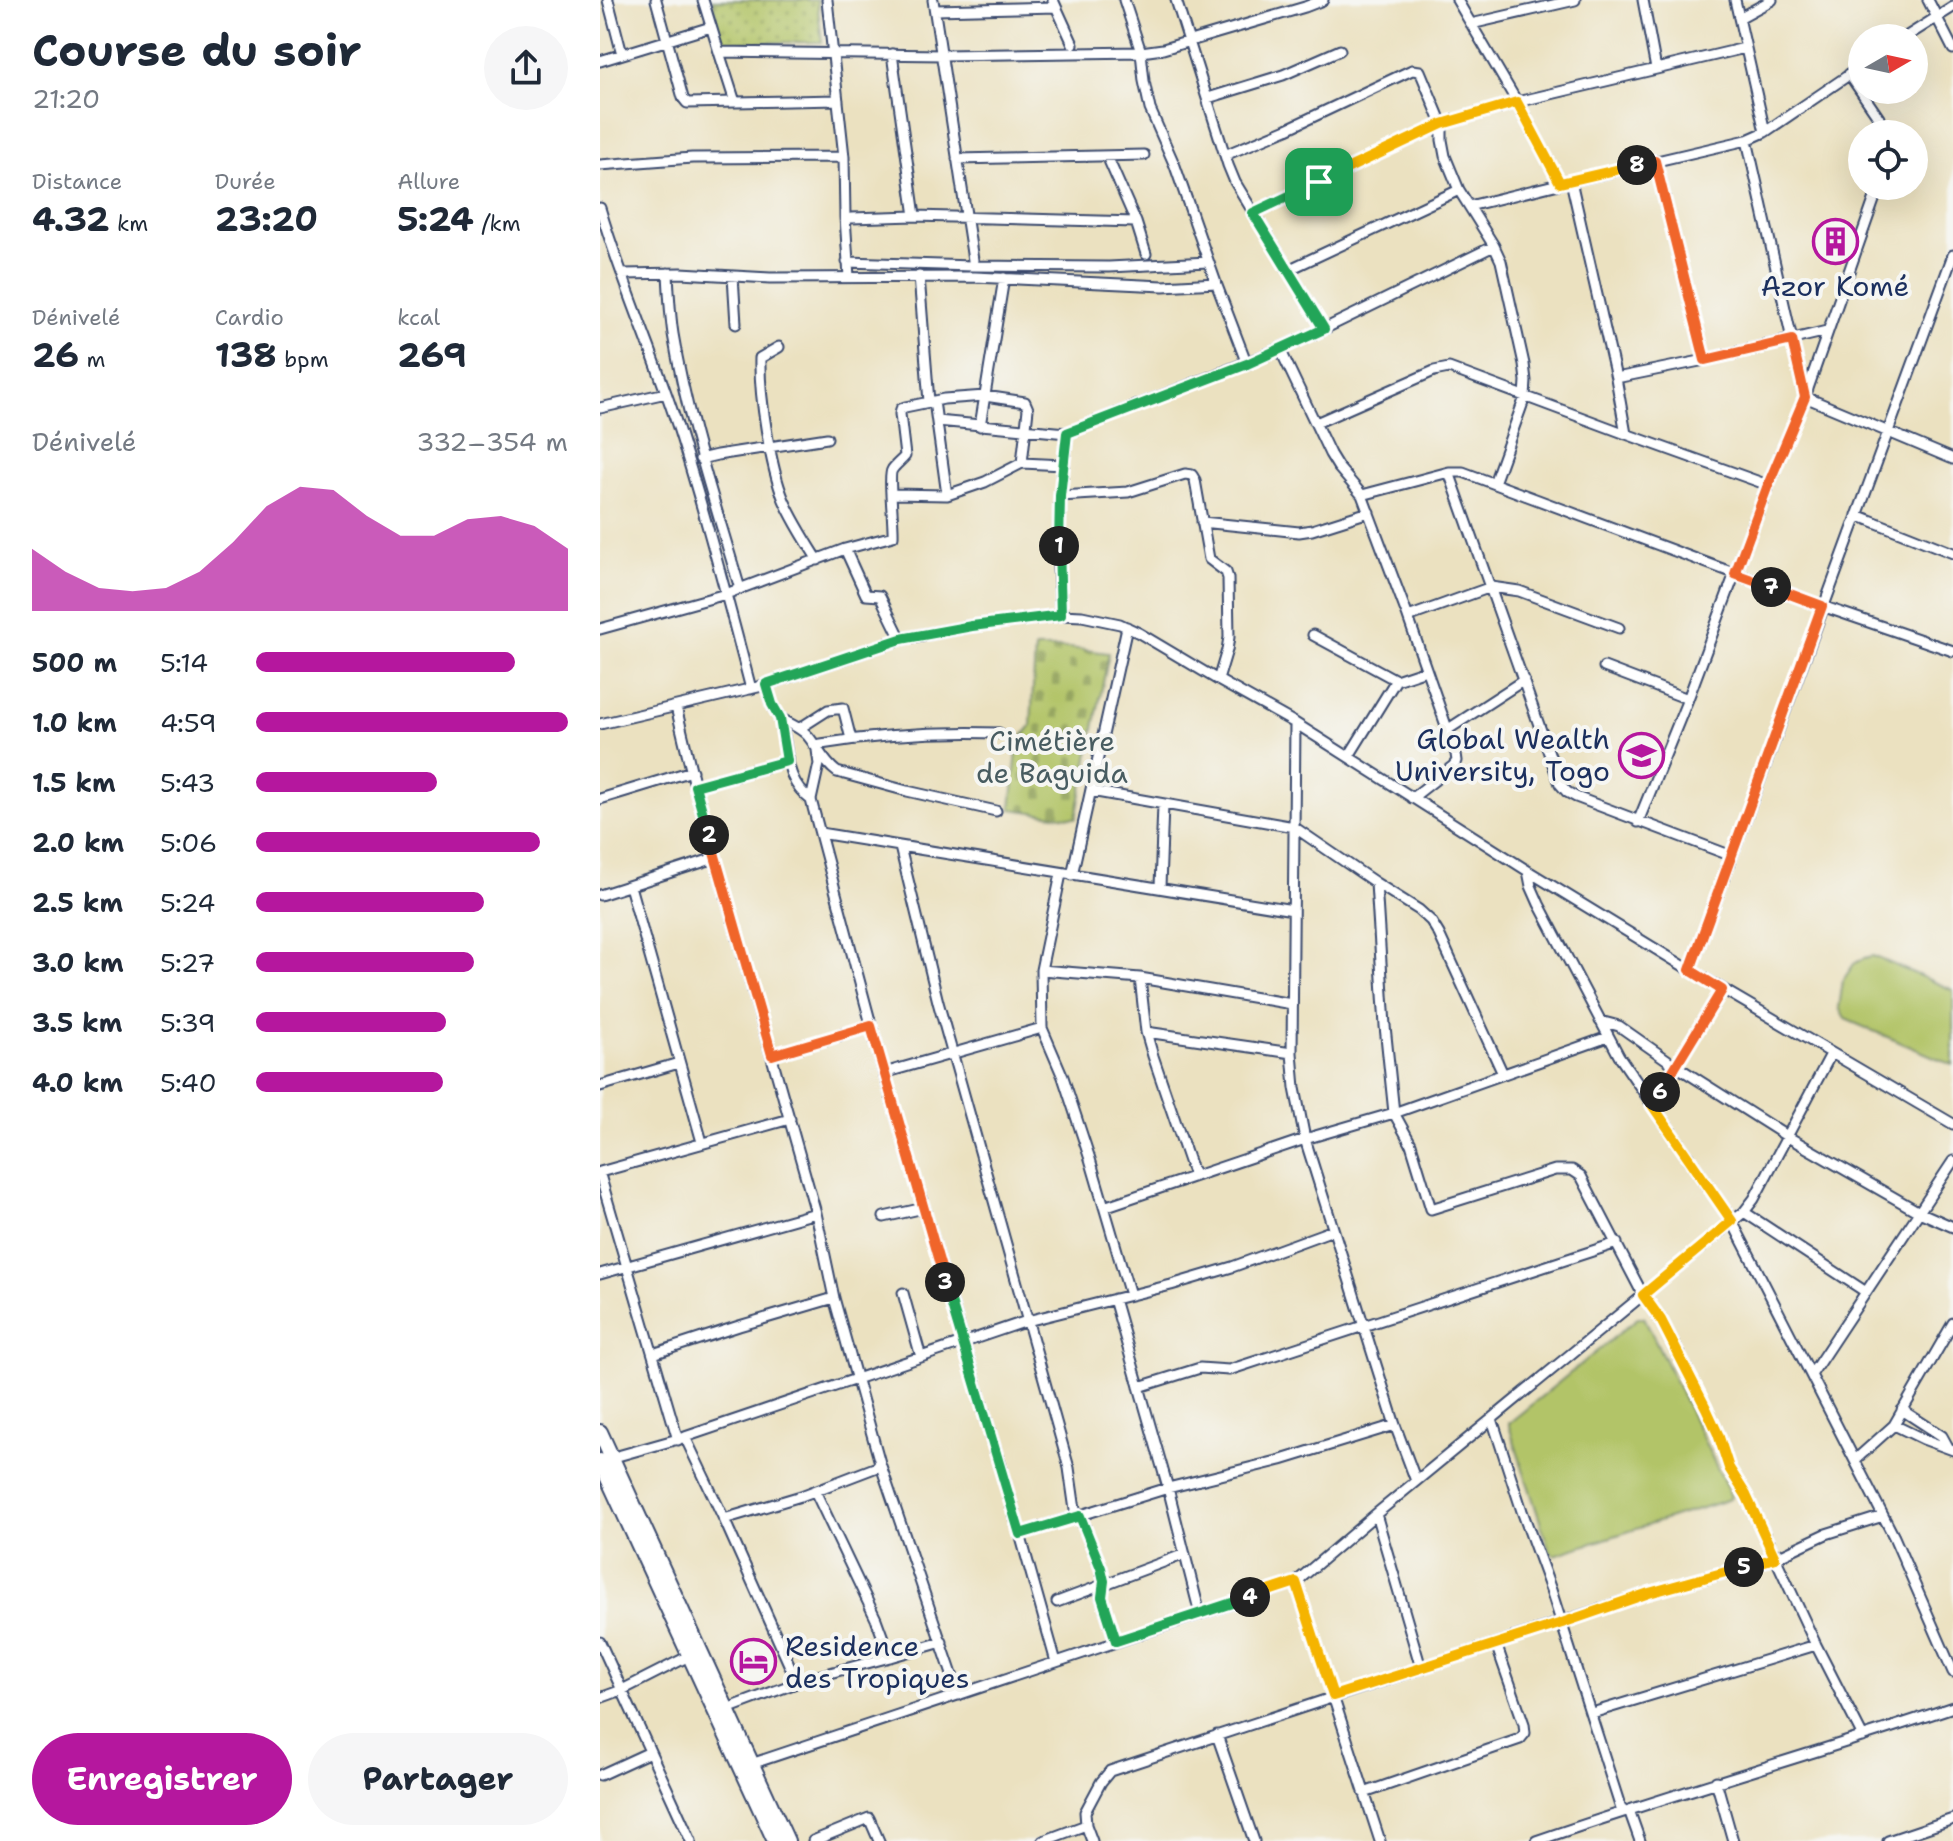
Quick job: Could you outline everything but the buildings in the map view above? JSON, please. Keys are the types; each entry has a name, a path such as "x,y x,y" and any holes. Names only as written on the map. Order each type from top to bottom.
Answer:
{"highway":[{"path":"600,1432 603,1461 691,1655 787,1841"},
{"path":"603,1461 727,1709 775,1841"}],"street":[{"path":"608,0 622,54"},
{"path":"656,0 687,103 838,100"},
{"path":"703,0 735,102"},
{"path":"827,0 844,157 849,277"},
{"path":"1124,0 1141,52 1150,109 1175,166 1247,364"},
{"path":"1176,0 1235,182 1324,329"},
{"path":"719,52 941,55 1141,52 1163,49 1323,0"},
{"path":"1457,0 1560,183"},
{"path":"1471,24 1575,0"},
{"path":"1643,0 1656,69"},
{"path":"1735,0 1765,132"},
{"path":"1739,18 1772,0"},
{"path":"1928,0 1953,49"},
{"path":"973,260 934,5 1054,4 1073,44"},
{"path":"1924,24 1953,7"},
{"path":"600,61 711,27"},
{"path":"1253,213 1442,124 1517,102 1745,48"},
{"path":"1208,98 1283,75 1340,50"},
{"path":"892,54 915,216"},
{"path":"1225,155 1412,70 1420,71 1442,124 1445,156 1459,190 1501,261 1524,364 1525,397 1494,483"},
{"path":"1469,206 1747,140 1765,132 1848,75"},
{"path":"1747,140 1805,397"},
{"path":"957,159 1144,155"},
{"path":"1107,156 1136,222 1146,254"},
{"path":"600,165 692,158 844,157"},
{"path":"1655,161 1705,360"},
{"path":"1571,181 1626,434"},
{"path":"1288,270 1459,190"},
{"path":"1638,822 1805,397 1874,200"},
{"path":"600,208 688,462 751,689"},
{"path":"851,218 915,216 1136,222"},
{"path":"937,421 1067,433 1247,364 1494,246"},
{"path":"1690,970 1953,255"},
{"path":"847,262 1109,267 1208,262"},
{"path":"668,273 673,332 702,458 740,589"},
{"path":"622,274 770,278 919,276 1163,286 1216,283"},
{"path":"733,276 736,324"},
{"path":"919,276 931,401 937,421 947,495"},
{"path":"980,426 1004,278"},
{"path":"1616,378 1827,331"},
{"path":"779,347 760,358 760,383 771,447 781,492 818,560"},
{"path":"1280,349 1338,467 1362,495 1456,754 1457,761 1453,766 1412,798"},
{"path":"1316,423 1434,371 1449,368 1768,485"},
{"path":"600,408 666,393"},
{"path":"600,629 726,594 845,549 893,536 890,472 903,460 906,451 901,409 931,401 985,396 1025,402 1028,409 1022,463"},
{"path":"1805,397 1953,459"},
{"path":"1061,615 1058,568 1060,496 1067,433"},
{"path":"688,462 827,438"},
{"path":"892,494 947,495 985,482 1022,463 1064,465"},
{"path":"1362,495 1449,472 1463,472 1822,606 1953,651"},
{"path":"1449,472 1560,784 1576,797 1732,856"},
{"path":"1060,496 1128,492 1185,474 1192,475 1209,559 1226,572 1228,578 1229,637 1218,680"},
{"path":"1202,522 1299,532 1369,512"},
{"path":"1857,515 1953,553"},
{"path":"845,549 866,595 880,596 901,639"},
{"path":"1408,617 1491,587 1519,591 1619,628"},
{"path":"600,724 751,689 901,639 1061,615 1082,616 1127,627 1295,723 1722,990 1953,1124"},
{"path":"1127,627 1091,791 1041,970 1042,1028 1063,1077 1130,1295"},
{"path":"1313,635 1396,680"},
{"path":"1604,667 1688,699"},
{"path":"1349,756 1396,680 1426,670"},
{"path":"1447,730 1524,680"},
{"path":"766,684 780,718 793,779 800,792 811,800"},
{"path":"676,707 695,786 816,1213 834,1298 880,1463 959,1695"},
{"path":"800,728 828,710 843,708 851,739"},
{"path":"780,718 800,728 829,767 837,772 996,811"},
{"path":"1295,723 1292,1004 1295,1088 1305,1139 1333,1230 1416,1481"},
{"path":"815,747 851,739 951,732 999,733"},
{"path":"815,747 819,764 811,800 884,1073 1056,1662"},
{"path":"695,786 787,761"},
{"path":"600,799 692,771"},
{"path":"1091,791 1294,827 1419,910 1439,934 1503,1074"},
{"path":"1160,887 1163,805"},
{"path":"820,833 1293,910"},
{"path":"900,847 938,1002 1069,1468 1078,1516 1101,1568 1102,1597 1116,1641"},
{"path":"600,895 715,858"},
{"path":"1528,871 1539,904 1608,1037 1732,1221 1883,1516 1953,1672"},
{"path":"1376,883 1394,1113 1411,1144 1431,1209 1555,1170 1572,1170 1581,1176 1643,1295 1661,1320 1685,1366 1718,1434 1729,1468 1746,1495 1863,1737"},
{"path":"630,886 702,1142"},
{"path":"1041,970 1140,978 1292,1004"},
{"path":"1140,978 1146,1032 1194,1176"},
{"path":"1652,1105 1722,990"},
{"path":"1600,1021 1619,1026 1788,1137 1919,1212 1953,1227"},
{"path":"772,1055 871,1026"},
{"path":"884,1073 1042,1028"},
{"path":"1146,1032 1292,1053"},
{"path":"1104,1207 1305,1139 1394,1113 1608,1037"},
{"path":"746,1765 1296,1582 1744,1212 1754,1199 1831,1054"},
{"path":"600,1086 679,1063"},
{"path":"790,1119 600,1174 653,1354 682,1438 724,1519 797,1682"},
{"path":"1811,1375 1953,1161"},
{"path":"884,1217 924,1208"},
{"path":"1744,1212 1866,1292"},
{"path":"600,1274 816,1213"},
{"path":"603,1461 682,1438 1027,1321 1232,1267 1333,1230"},
{"path":"1139,1387 1200,1368 1229,1370 1617,1243"},
{"path":"903,1293 921,1357"},
{"path":"653,1354 834,1298"},
{"path":"1114,1299 1200,1614"},
{"path":"1855,1460 1894,1425 1953,1323"},
{"path":"1902,1410 1942,1436 1950,1448"},
{"path":"1492,1419 1626,1811 1640,1841"},
{"path":"1020,1534 1168,1488 1281,1460 1395,1425"},
{"path":"1894,1425 1950,1448"},
{"path":"724,1519 815,1491 877,1467 880,1463"},
{"path":"815,1491 876,1619 890,1657"},
{"path":"1376,1514 1421,1668"},
{"path":"1092,1841 1085,1812 1110,1771 1649,1593 1775,1558 1816,1538 1883,1516"},
{"path":"1057,1602 1185,1554"},
{"path":"1296,1582 1380,1841"},
{"path":"600,1642 691,1841"},
{"path":"727,1709 797,1682 942,1642"},
{"path":"1364,1793 1520,1739 1525,1733 1524,1724 1496,1644"},
{"path":"1592,1713 1816,1645"},
{"path":"600,1698 691,1655"},
{"path":"1536,1841 1559,1837 1716,1781 1953,1707"},
{"path":"1217,1735 1254,1841"},
{"path":"600,1775 650,1752"},
{"path":"1716,1781 1733,1841"},
{"path":"813,1841 869,1818 879,1841"},
{"path":"1888,1841 1910,1838 1953,1819"},
{"path":"1043,1841 1086,1825"}],"green space":[{"path":"712,0 817,0 822,42 721,43 712,25 716,16"},
{"name":"Cimétière de Baguida","path":"1035,648 1109,653 1076,818 1011,809 1018,742 1031,726"},
{"path":"1873,956 1953,990 1953,1065 1845,1019 1839,1008 1843,980 1854,964"},
{"path":"1639,1317 1644,1317 1730,1499 1555,1555 1550,1552 1509,1423"}],"place":[{"name":"Azor Komé","path":"1835,241"},
{"name":"Global Wealth University, Togo","path":"1641,755"},
{"name":"Residence des Tropiques","path":"754,1662"}],"route":[{"path":"1517,102 1560,183 1655,161 1705,360 1792,340 1805,397 1735,574 1822,606 1690,970 1722,990 1652,1105 1732,1221 1643,1295 1661,1320 1706,1408 1729,1468 1746,1495 1775,1558 1649,1593 1333,1696 1296,1582 1116,1641 1102,1597 1104,1581 1101,1568 1080,1516 1020,1534 871,1026 772,1055 695,786 787,761 780,718 766,684 901,639 1061,615 1058,568 1060,496 1067,433 1247,364 1324,329 1253,213 1319,182 1442,124 1517,102"}]}
